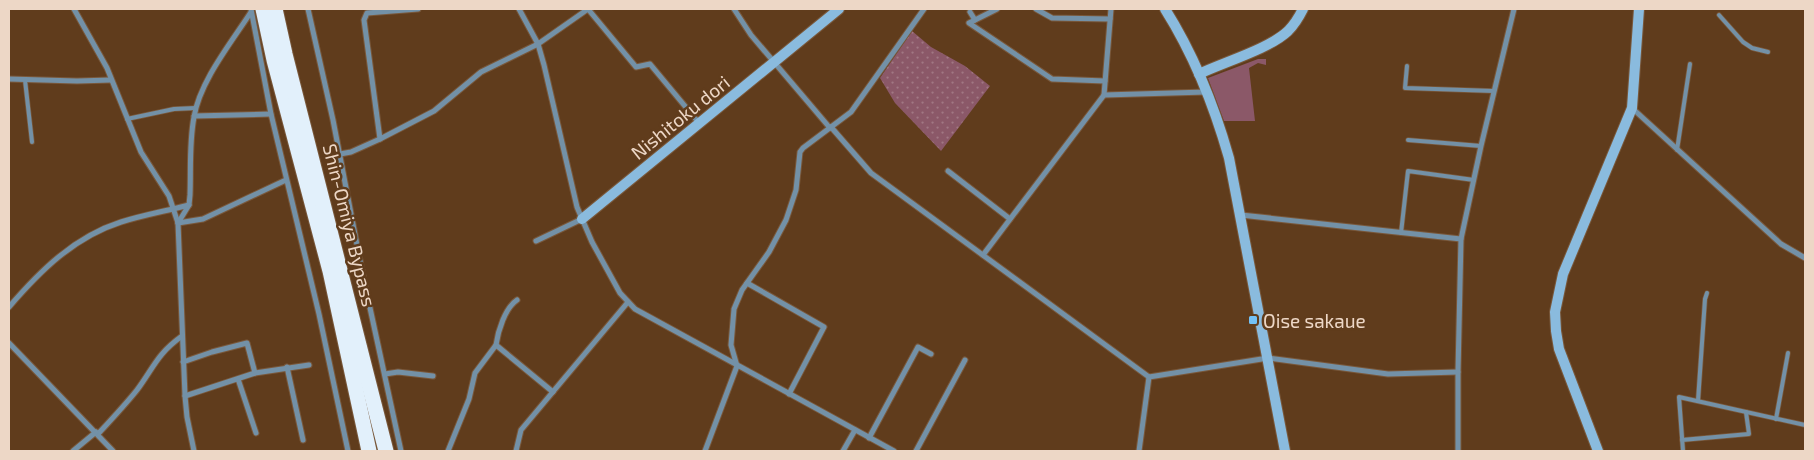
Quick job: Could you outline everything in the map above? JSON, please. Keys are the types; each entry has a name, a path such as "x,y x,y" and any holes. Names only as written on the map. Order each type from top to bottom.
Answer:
{"highway":[{"name":"Shin-Omiya Bypass","path":"276,9 285,54 386,451"},
{"name":"Shin-Omiya Bypass","path":"255,10 274,60 330,272 369,451"}],"street":[{"path":"74,9 106,68 142,152 165,187 178,223 185,396 187,418 194,451"},
{"path":"308,9 401,451"},
{"path":"380,139 364,20 367,13 418,9"},
{"path":"520,9 538,44 573,193 582,219 592,242 620,293 635,309 894,451"},
{"path":"340,154 351,152 380,139 434,111 481,72 538,44 588,9 636,67 650,64 699,123"},
{"path":"734,9 751,35 830,128 871,172 1149,378 1268,358 1388,374 1458,372"},
{"name":"Nishitoku dori","path":"536,241 582,219 839,9"},
{"path":"705,451 737,366 731,345 734,309 742,290 769,252 786,220 796,190 800,152 851,112 924,9"},
{"path":"996,9 969,23 1052,79 1105,81"},
{"path":"1036,9 1052,18 1110,19"},
{"path":"983,255 1104,95 1111,9"},
{"path":"1165,9 1207,92 1229,158 1285,451"},
{"path":"1199,74 1269,44 1292,27 1303,9"},
{"path":"1458,451 1461,239 1514,9"},
{"path":"1598,451 1559,349 1555,312 1563,274 1632,108 1639,9"},
{"path":"178,223 189,205 196,108 208,79 255,10"},
{"path":"255,10 271,114 317,304 348,451"},
{"path":"970,12 975,20"},
{"path":"9,79 111,80"},
{"path":"1104,95 1207,92"},
{"path":"1632,108 1782,244 1805,258"},
{"path":"194,116 271,114"},
{"path":"948,171 1010,219"},
{"path":"178,223 203,219 286,180"},
{"path":"9,307 39,273 69,248 89,236 120,222 189,205"},
{"path":"1241,215 1461,239"},
{"path":"747,283 824,327 789,394"},
{"path":"448,451 469,399 475,373 496,345 497,334 512,304 517,300"},
{"path":"516,451 521,430 628,302"},
{"path":"73,451 97,433 137,389 157,358 169,345 182,336"},
{"path":"9,343 113,451"},
{"path":"183,362 247,343 255,373"},
{"path":"496,345 553,392"},
{"path":"869,438 918,347 931,354"},
{"path":"916,451 965,360"},
{"path":"185,396 255,373 308,365"},
{"path":"286,367 303,440"},
{"path":"385,374 398,372 433,376"},
{"path":"1139,451 1149,378"},
{"path":"238,379 256,434"},
{"path":"843,451 855,430"}],"lane":[{"path":"1719,15 1743,42 1752,48 1768,52"},
{"path":"1677,150 1690,64"},
{"path":"1407,66 1405,88 1494,91"},
{"path":"25,80 32,142"},
{"path":"127,118 174,109 196,108"},
{"path":"1408,140 1481,146"},
{"path":"1401,233 1408,171 1474,180"},
{"path":"1698,401 1707,293"},
{"path":"1776,419 1788,353"},
{"path":"1683,451 1679,397 1805,425"},
{"path":"1682,440 1749,434 1746,412"}],"shaded area":[{"path":"912,31 931,47 965,66 990,86 941,151 895,103 880,78"},
{"path":"1258,59 1266,59 1266,65 1258,63 1249,68 1255,121 1224,121 1208,78"}],"place":[{"name":"Oise sakaue","path":"1253,320"}]}
